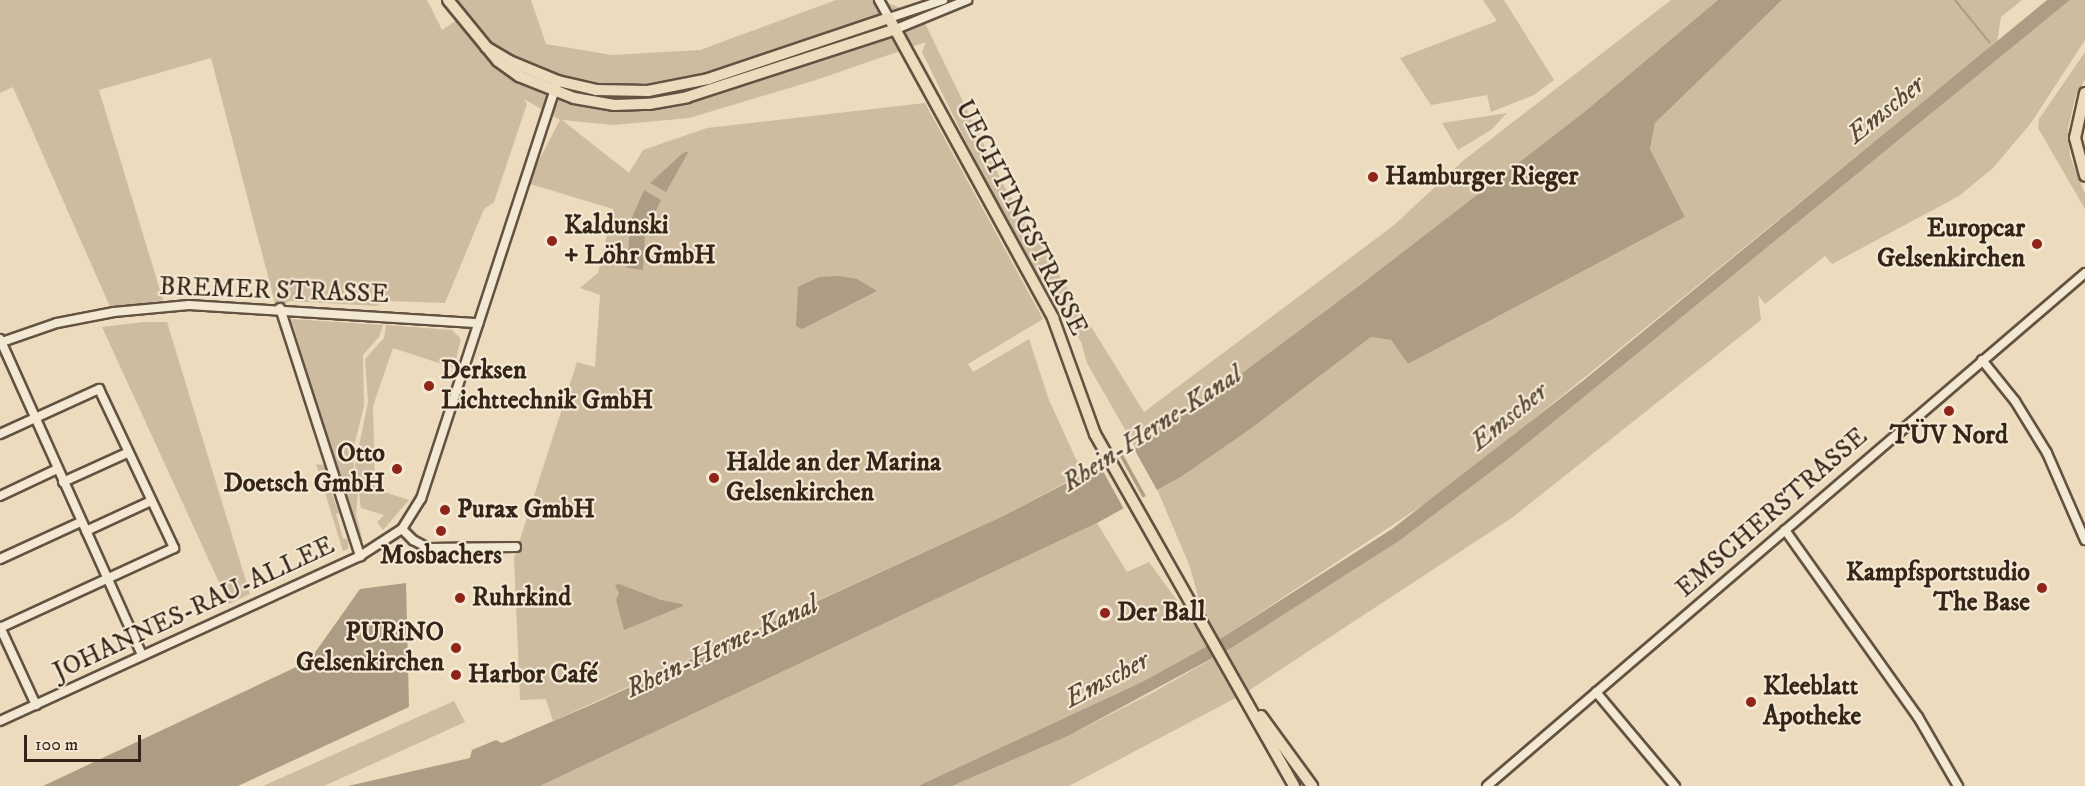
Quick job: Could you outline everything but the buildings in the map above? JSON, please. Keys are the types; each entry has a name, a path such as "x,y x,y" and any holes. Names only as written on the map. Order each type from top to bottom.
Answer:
{"main road":[{"path":"448,0 504,66 554,92 614,105 666,101 792,65 896,29"},
{"path":"486,47 509,61 558,81 615,92 663,89 708,79 889,18"},
{"name":"UECHTINGSTRASSE","path":"889,18 1053,318 1082,408 1139,514 1206,625 1236,681"},
{"path":"2085,93 2075,126 2076,149 2085,176"},
{"path":"1236,681 1294,786"},
{"path":"1236,681 1312,786"}],"street":[{"name":"UECHTINGSTRASSE","path":"879,0 889,18"},
{"path":"889,18 943,0"},
{"path":"896,29 967,0"},
{"name":"JOHANNES-RAU-ALLEE","path":"0,721 360,556 402,529 421,499 558,81"},
{"name":"EMSCHERSTRASSE","path":"1487,786 2085,273"},
{"name":"BREMER STRASSE","path":"1,340 57,323 130,310 203,305 280,308 478,323"},
{"path":"280,308 360,556"},
{"path":"1,340 142,655"},
{"path":"1982,360 2014,401 2047,453 2085,540"},
{"path":"0,434 99,389 174,548 0,628 36,705"},
{"path":"63,482 129,452"},
{"path":"0,496 57,469"},
{"path":"86,531 151,501"},
{"path":"0,559 81,522"},
{"path":"402,529 412,540 428,549 516,547"},
{"path":"1785,530 1918,717 1958,786"},
{"path":"1596,692 1675,786"}],"shaded area":[{"path":"0,0 427,0 442,30 463,16 453,0 531,0 546,44 612,55 700,50 836,0 878,0 921,15 1004,186 1144,412 1393,226 1464,160 1671,0 1718,0 1583,113 1364,282 1198,406 1170,417 1156,434 1135,447 1087,363 1081,342 1039,277 980,170 922,52 926,42 816,80 689,118 613,125 562,120 629,173 643,150 707,128 925,103 1043,319 968,364 973,372 1029,339 1049,400 1076,459 1087,471 1001,517 553,721 546,699 520,700 514,558 577,362 595,367 600,295 580,288 598,273 613,209 527,183 560,120 524,99 527,104 494,202 484,209 445,303 389,301 376,306 290,301 276,307 211,58 99,90 163,300 111,309 13,87 0,93"},
{"path":"1483,0 1504,0 1554,80 1534,95 1491,112 1487,95 1431,105 1400,58 1497,21"},
{"path":"1782,0 2022,0 2001,17 1997,42 1447,489 1220,639 1142,682 918,786 540,786 1097,523 1127,572 1149,562 1192,621 1204,618 1190,567 1157,489 1253,427 1371,337 1391,340 1408,364 1685,217 1650,149 1655,123"},
{"path":"2070,0 2085,0 2085,40 2031,123 1993,168 1959,196 1832,264 1825,256 1765,304 1758,295 1761,320 1513,517 1245,693 1069,786 952,786 1068,736 1152,693 1233,647 1399,541 1508,459"},
{"path":"2085,52 2085,80 2076,95 2068,128 2070,156 2085,194 2085,209 2038,128 2039,119"},
{"path":"1507,113 1491,130 1458,150 1442,123"},
{"path":"291,319 383,325 379,337 363,355 364,406 352,454 358,492 356,514 363,542 354,530"},
{"path":"167,322 250,594 229,604 102,327"},
{"path":"386,325 452,330 461,339 454,368 393,348 373,406 375,489 409,500 383,530 377,522 384,515 361,508 355,465 368,402 365,359 384,338"},
{"path":"316,464 324,465 327,472 324,473 339,513 336,514 343,538 348,540 348,549 343,551"},
{"path":"454,701 465,722 324,786 263,786"}],"water":[{"name":"Rhein-Herne-Kanal","path":"1718,0 1782,0 1655,123 1650,149 1685,217 1408,364 1391,340 1371,337 1253,427 1182,476 1097,523 540,786 348,786 470,758 472,750 496,740 502,743 593,704 1001,517 1147,441 1168,418 1198,406 1364,282 1583,113"},
{"path":"2047,0 2070,0 1508,459 1399,541 1233,647 1068,736 952,786 918,786 1142,682 1220,639 1392,529 1584,380"},
{"path":"689,151 666,192 650,183 683,153"},
{"path":"644,190 661,200 647,229 630,222"},
{"path":"630,228 645,234 643,270 627,268"},
{"path":"839,276 857,279 877,291 802,329 796,326 798,287 819,277"},
{"path":"406,583 409,707 238,786 43,786 309,661 360,589"},
{"path":"619,584 683,606 624,630 616,600 619,593 615,585"}],"pier":[{"path":"1132,445 1158,492 1147,498 1121,451"},
{"path":"1118,453 1144,500 1125,511 1098,462"}],"waterway":[{"path":"1955,0 1990,43"}],"place":[{"name":"Hamburger Rieger","path":"1373,177"},
{"name":"Kaldunski + Löhr GmbH","path":"552,241"},
{"name":"Europcar Gelsenkirchen","path":"2037,244"},
{"name":"Derksen Lichttechnik GmbH","path":"429,386"},
{"name":"TÜV Nord","path":"1949,411"},
{"name":"Otto Doetsch GmbH","path":"397,469"},
{"name":"Halde an der Marina Gelsenkirchen","path":"714,478"},
{"name":"Purax GmbH","path":"445,510"},
{"name":"Mosbachers","path":"441,531"},
{"name":"Kampfsportstudio The Base","path":"2042,588"},
{"name":"Ruhrkind","path":"460,598"},
{"name":"Der Ball","path":"1105,613"},
{"name":"PURiNO Gelsenkirchen","path":"456,648"},
{"name":"Harbor Café","path":"456,675"},
{"name":"Kleeblatt Apotheke","path":"1751,702"}],"water label":[{"name":"Emscher","path":"1886,110"},
{"name":"Emscher","path":"1509,417"},
{"name":"Emscher","path":"1107,680"}]}
